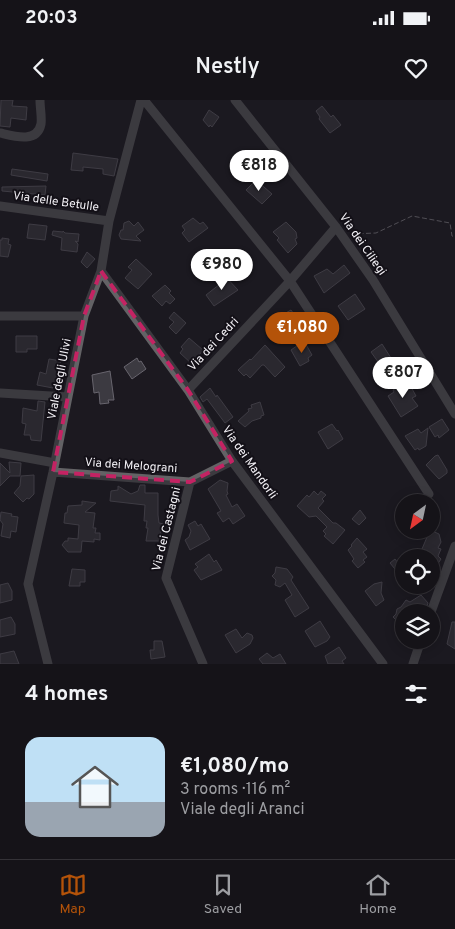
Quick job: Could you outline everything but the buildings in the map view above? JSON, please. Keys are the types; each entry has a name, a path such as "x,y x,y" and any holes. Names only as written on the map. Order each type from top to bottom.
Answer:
{"street":[{"path":"0,133 19,138 30,137 37,133 41,125 40,100"},
{"path":"142,100 290,281 429,494"},
{"name":"Viale degli Ulivi","path":"48,664 28,584 54,467 84,316 100,272 109,221 142,100"},
{"name":"Via dei Ciliegi","path":"235,100 339,231 373,280 455,414"},
{"name":"Via delle Betulle","path":"0,206 109,221"},
{"name":"Via dei Cedri","path":"188,390 339,231"},
{"name":"Via dei Mandorli","path":"100,272 188,390 232,461 383,664"},
{"path":"0,316 84,316"},
{"path":"0,393 68,397"},
{"name":"Via dei Melograni","path":"0,452 54,467 190,482 232,461"},
{"name":"Via dei Castagni","path":"190,482 166,578 203,664"},
{"path":"434,604 455,546"},
{"path":"413,664 418,649"}],"path":[{"path":"339,231 376,233 412,216 450,223 452,236 455,237"}],"highlighted area":[{"path":"101,271 188,390 232,461 190,482 53,472 84,316"}]}
